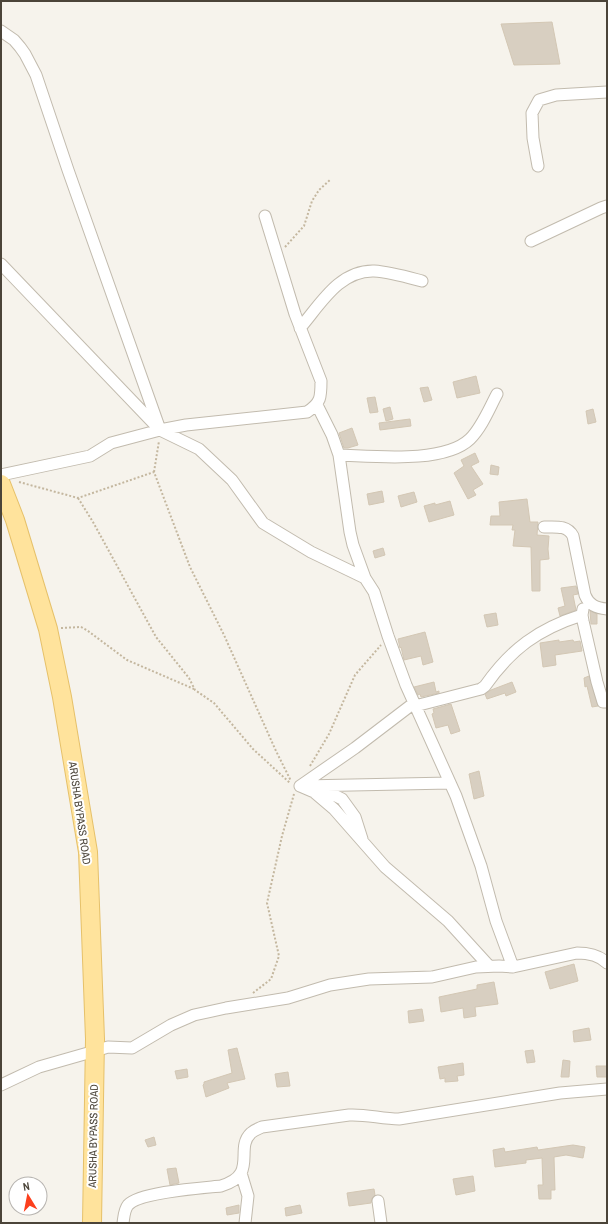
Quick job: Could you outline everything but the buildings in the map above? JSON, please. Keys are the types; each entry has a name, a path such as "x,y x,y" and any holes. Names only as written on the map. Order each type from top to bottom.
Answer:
{"main road":[{"name":"ARUSHA BYPASS ROAD","path":"9,483 15,520 48,629 62,697 88,852 95,1050 92,1223"}],"street":[{"path":"1,31 14,40 26,54 36,75 144,388 160,430"},
{"path":"538,166 533,138 532,113 539,100 556,96 607,92"},
{"path":"531,241 607,206"},
{"path":"1,475 90,456 111,443 160,430 186,425 306,412 317,405 321,392 321,381 300,328 265,216"},
{"path":"1,264 160,430 199,449 232,480 263,523 311,552 365,578"},
{"path":"300,328 335,286 346,278 358,273 374,271 422,281"},
{"path":"339,455 424,456 439,453 462,445 470,439 480,426 497,394"},
{"path":"317,405 332,435 339,455 353,545 365,578 374,592 388,636 415,704 450,783 481,866 496,921 513,967"},
{"path":"544,527 559,527 570,531 573,536 585,595 588,602 593,606 605,608"},
{"path":"588,602 582,611 582,615 601,698 603,702 607,702"},
{"path":"295,785 355,748 415,704 481,689 506,659 537,634 582,615"},
{"path":"295,785 450,783"},
{"path":"295,785 314,792 334,809 385,867 448,921 489,966"},
{"path":"1,1085 39,1066 95,1050 108,1047 132,1048 172,1025 194,1016 226,1008 288,998 330,985 369,979 432,977 489,966 513,967 577,953 595,955 607,963"},
{"path":"123,1223 127,1206 142,1197 229,1184 241,1173 244,1166 246,1141 249,1134 262,1127 359,1114 386,1119 399,1119 560,1093 607,1089"},
{"path":"241,1173 248,1196 245,1223"},
{"path":"378,1201 381,1223"}],"path":[{"path":"277,255 304,226 312,201 319,190 331,179"},
{"path":"160,430 154,472 190,567 224,635 276,751 295,785 267,903 279,956 271,979 247,997"},
{"path":"9,483 78,498 154,472"},
{"path":"78,498 93,522 156,637 189,678 195,690"},
{"path":"48,629 81,627 127,660 195,690 214,703 253,749 295,785"},
{"path":"308,768 329,734 355,675 388,636"}]}
